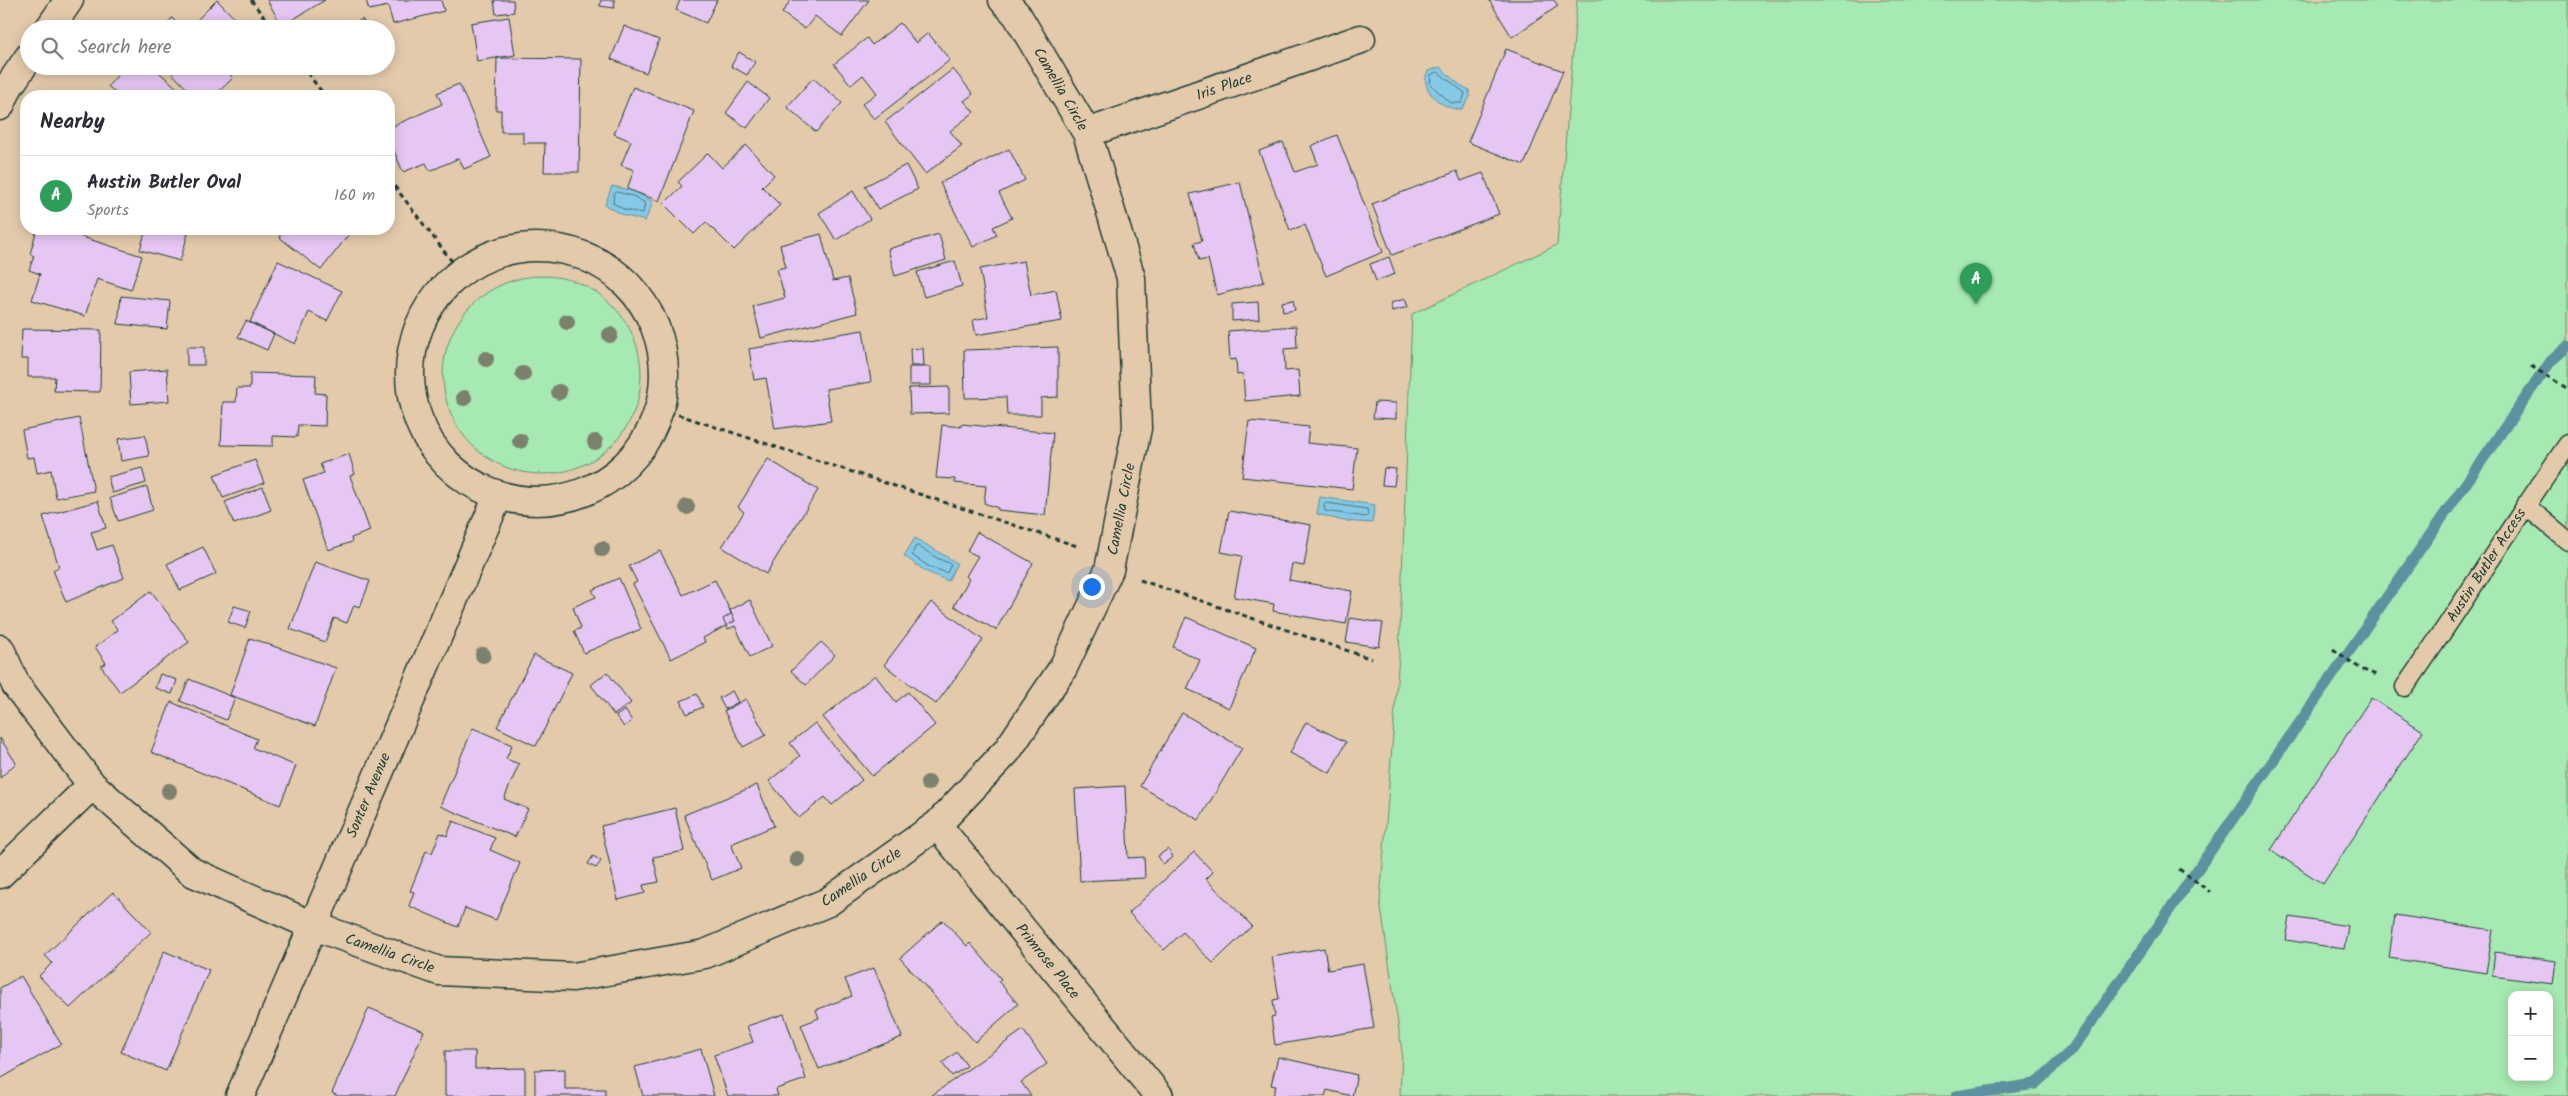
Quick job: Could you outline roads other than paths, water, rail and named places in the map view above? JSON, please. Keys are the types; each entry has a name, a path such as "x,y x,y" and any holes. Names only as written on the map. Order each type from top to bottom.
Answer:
{"street":[{"path":"55,20 69,0"},
{"name":"Camellia Circle","path":"0,650 16,685 92,785 192,872 312,925 439,971 573,977 705,954 828,902 938,825 1007,751 1064,668 1109,570 1137,428 1131,278 1087,133 1017,15 1003,0"},
{"name":"Iris Place","path":"1087,133 1361,39"},
{"path":"0,106 9,86 20,71"},
{"path":"533,246 572,251 607,267 637,293 656,326 665,364 661,409 646,442 618,474 581,494 540,502 498,496 462,478 434,451 415,415 409,376 414,336 432,300 460,272 495,253 533,246"},
{"name":"Sonter Avenue","path":"240,1096 498,496"},
{"path":"0,874 92,785"},
{"name":"Primrose Place","path":"938,825 1159,1096"}],"lane":[{"name":"Austin Butler Access","path":"2405,687 2454,616 2525,505 2568,444"},
{"path":"2525,505 2568,541"}],"water":[{"path":"1440,67 1457,83 1469,90 1470,97 1462,109 1448,107 1441,103 1426,85 1428,71"},
{"path":"612,186 634,191 653,202 645,221 623,215 605,205"},
{"path":"1320,497 1375,505 1372,523 1344,521 1317,514"},
{"path":"915,538 957,563 948,581 925,571 904,556"}],"waterway":[{"path":"1956,1096 2035,1084 2072,1050 2551,361 2568,346"}],"place":[{"name":"Austin Butler Oval","path":"1976,304"}]}
